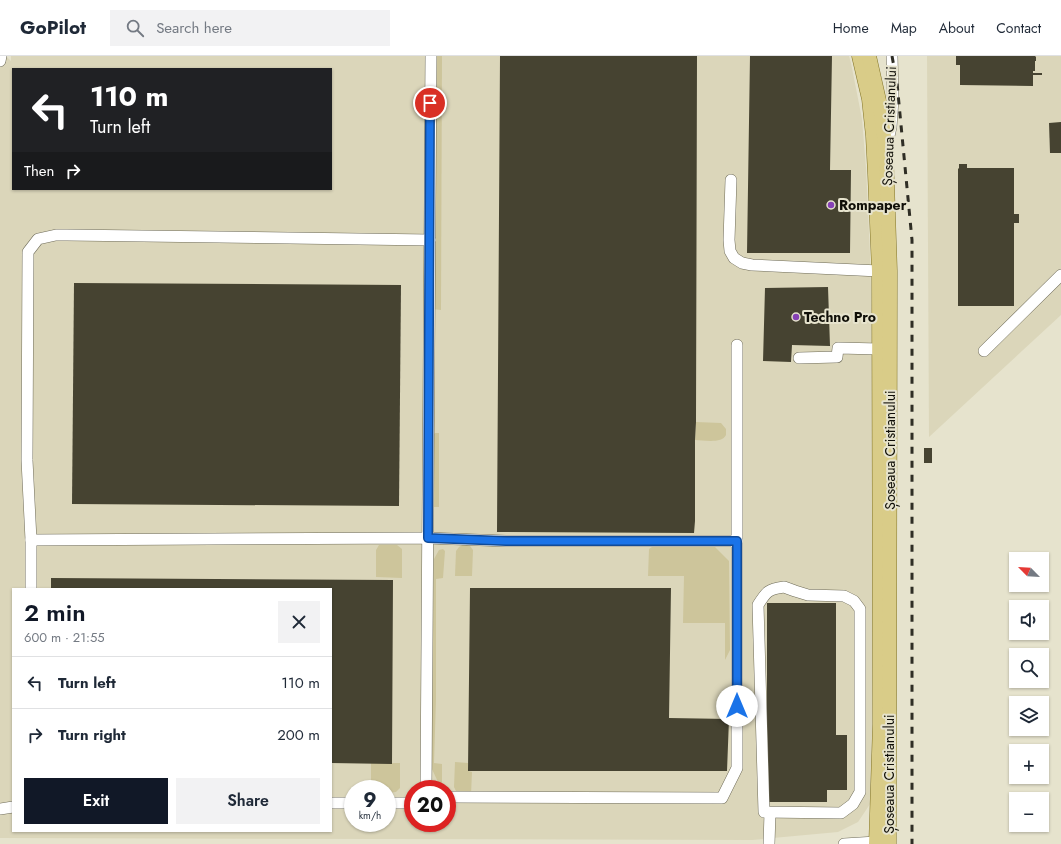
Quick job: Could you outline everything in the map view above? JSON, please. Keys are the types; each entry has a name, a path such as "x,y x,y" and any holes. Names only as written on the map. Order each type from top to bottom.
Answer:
{"main road":[{"name":"Șoseaua Cristianului","path":"859,56 869,99 873,136 876,174 879,271 880,843"},
{"path":"869,56 880,105 886,152"},
{"name":"Șoseaua Cristianului","path":"880,843 890,271 886,152"}],"street":[{"path":"426,780 431,56"},
{"name":"Șoseaua Cristianului","path":"886,152 892,127 892,56"},
{"path":"730,180 730,251 734,258 742,263 752,265 879,271"},
{"path":"31,588 27,460 28,252 38,239 56,235 67,235 430,240"},
{"path":"984,351 1061,276"},
{"path":"456,797 722,798 737,768 736,345"},
{"path":"799,358 837,357 838,348 879,349"},
{"path":"30,540 428,538 506,541 737,541"},
{"path":"784,587 808,595 844,596 854,601 860,609 860,792 853,804 840,813 770,812 764,812 758,605 764,595 773,588 784,587"},
{"path":"332,803 344,803"},
{"path":"0,809 12,807"},
{"path":"769,844 770,812"},
{"path":"844,844 880,843"}],"shaded area":[{"path":"6,56 11,61 11,56 849,56 862,119 870,255 873,354 872,801 858,822 838,832 752,840 0,838 0,61"},
{"path":"432,56 442,56 441,310 432,309"},
{"path":"927,56 1061,56 1061,315 929,437"},
{"path":"696,422 721,423 726,429 726,435 721,440 717,441 695,440"},
{"path":"435,433 439,433 439,507 432,507 433,435"},
{"path":"464,544 470,546 473,550 472,576 455,576 456,551"},
{"path":"379,545 397,545 402,549 402,578 376,577 376,550"},
{"path":"705,545 715,547 729,561 730,650 725,660 725,623 683,623 684,576 648,576 649,549 652,547"},
{"path":"443,549 445,551 443,578 436,579 436,699 434,763 442,764 442,780 437,780 431,767 434,559 439,550"},
{"path":"455,762 468,763 468,771 472,772 471,795 457,793 456,780 454,780"},
{"path":"371,763 400,763 400,788 396,792 396,780 371,780"}],"building":[{"path":"500,56 697,56 696,422 694,533 497,532"},
{"path":"750,56 832,56 830,170 851,170 850,253 747,253"},
{"path":"956,56 1035,56 1035,71 1033,71 1033,73 1042,73 1042,75 1033,75 1033,86 960,85 960,65 956,65"},
{"path":"1061,122 1061,153 1050,153 1049,123"},
{"path":"959,164 967,164 967,168 1014,168 1014,214 1019,214 1019,223 1014,223 1014,306 958,306"},
{"path":"74,283 401,285 399,506 72,504"},
{"name":"Techno Pro","path":"828,287 830,346 792,345 791,362 763,361 765,288"},
{"path":"924,448 932,448 932,463 924,463"},
{"path":"51,578 393,580 392,764 332,763 332,588 51,588"},
{"path":"470,588 671,588 669,718 729,719 727,771 468,771"},
{"path":"767,603 836,603 836,735 847,735 847,790 827,790 827,802 767,802"}],"railway":[{"path":"892,56 897,83 912,240 912,844"}],"place":[{"name":"Rompaper","path":"831,205"},
{"name":"Techno Pro","path":"796,317"}],"route":[{"path":"430,103 428,538 506,541 737,541 737,706"}]}
